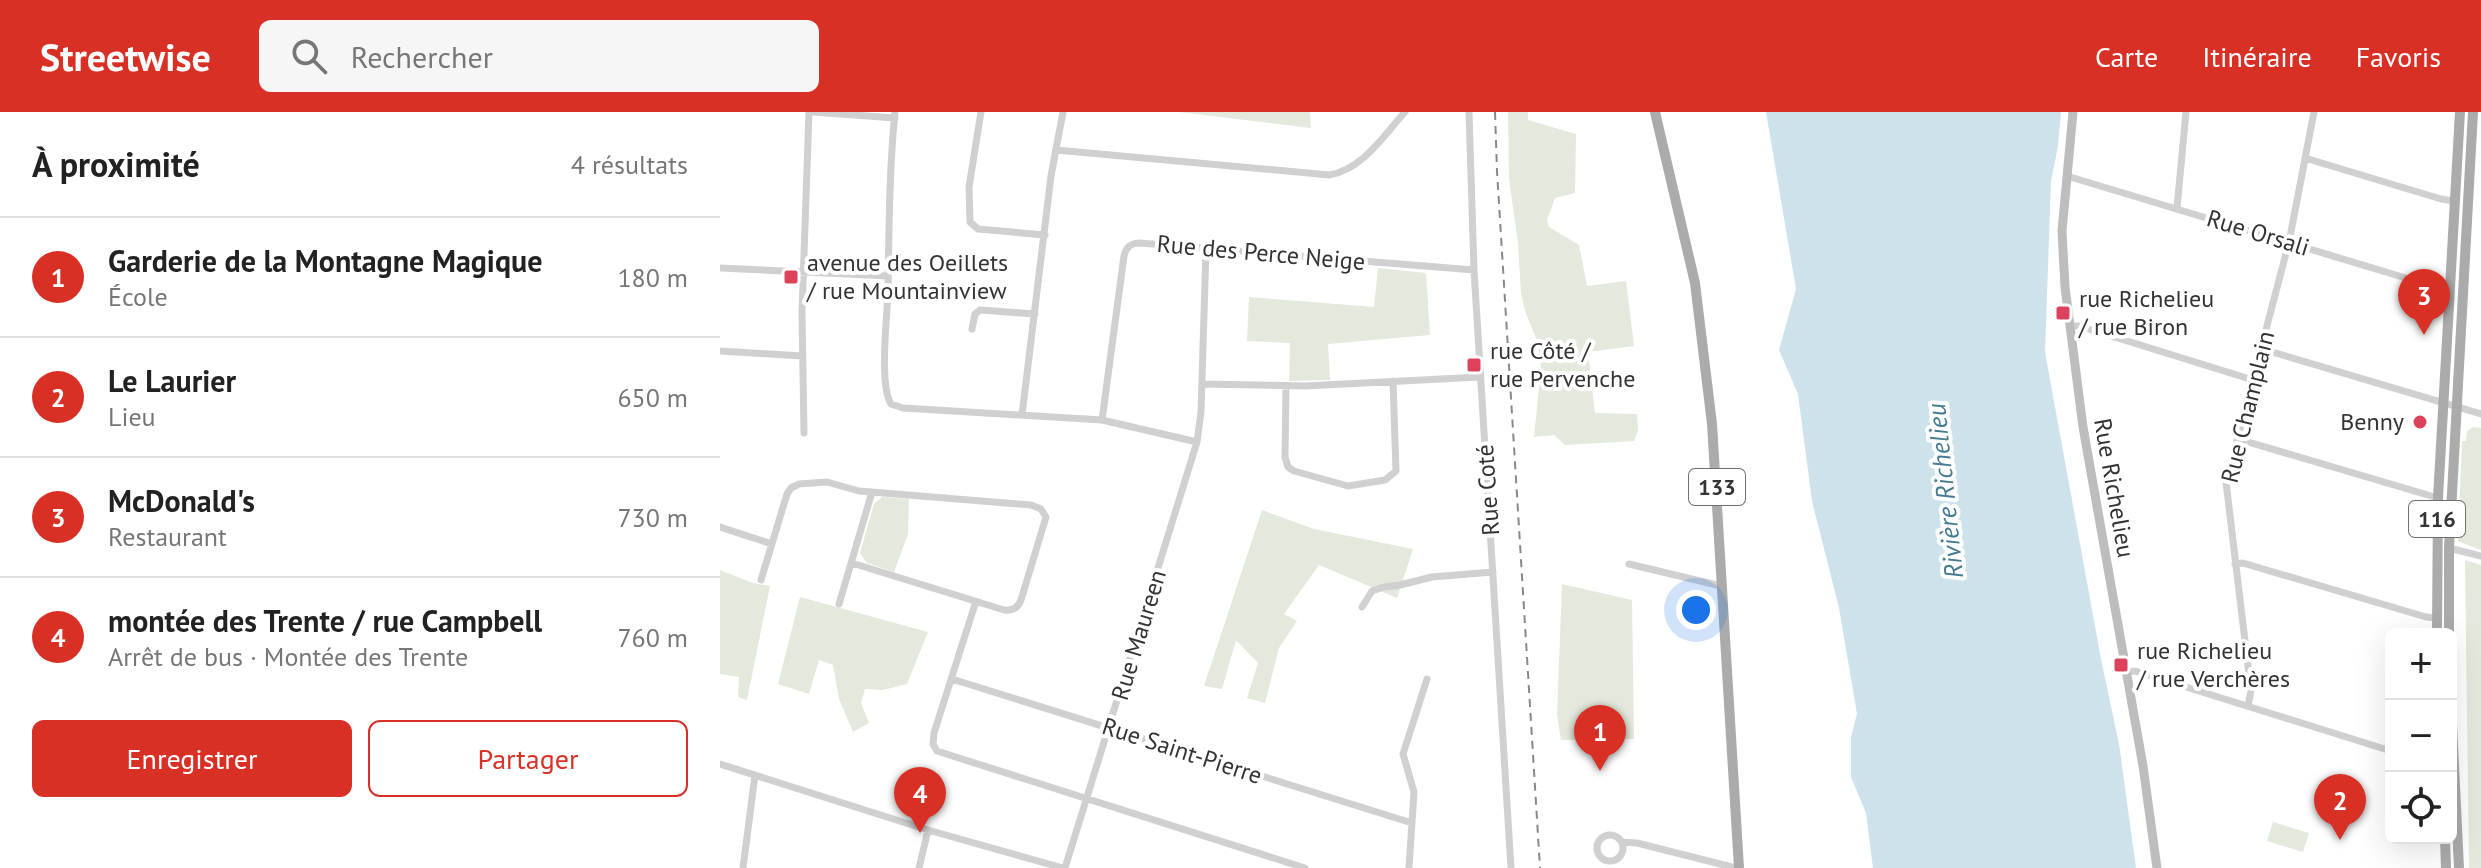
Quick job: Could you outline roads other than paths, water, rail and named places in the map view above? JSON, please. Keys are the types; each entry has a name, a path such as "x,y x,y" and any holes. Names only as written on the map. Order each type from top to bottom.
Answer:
{"main road":[{"name":"133","path":"1655,112 1699,310 1714,444 1737,868"},
{"name":"Rue Richelieu","path":"2073,112 2062,246 2070,326 2083,427 2143,766 2157,868"},
{"name":"116","path":"2437,628 2438,498 2460,112"},
{"name":"116","path":"2449,628 2449,548 2473,112"},
{"path":"2454,772 2459,868"},
{"path":"2445,844 2446,868"}],"street":[{"path":"804,433 802,272 811,112 895,115 890,184 886,377 891,404 903,408 1102,420 1197,442"},
{"path":"981,112 969,187 970,222 978,229 1045,235"},
{"path":"1022,415 1063,112"},
{"path":"1056,150 1329,175 1342,173 1357,164 1405,112"},
{"name":"Rue Coté","path":"1469,112 1474,270 1511,868"},
{"path":"2177,208 2186,112"},
{"name":"Rue Champlain","path":"2248,706 2251,691 2226,485 2289,242 2314,112"},
{"path":"2305,158 2454,201"},
{"name":"Rue Orsali","path":"2067,176 2449,288"},
{"name":"Rue des Perce Neige","path":"1102,420 1125,251 1137,243 1474,270"},
{"name":"Rue Maureen","path":"1064,868 1197,442 1206,249"},
{"path":"720,268 888,276"},
{"path":"972,329 975,314 980,310 1035,314"},
{"path":"2070,326 2079,326 2253,380"},
{"path":"2262,349 2481,414"},
{"path":"720,351 802,356"},
{"path":"1202,384 1286,386 1480,377"},
{"path":"1286,386 1285,457 1288,467 1355,486 1387,479 1397,468 1393,381"},
{"path":"2238,439 2438,498"},
{"path":"761,580 787,494 794,485 827,482 872,492 1031,505 1041,509 1045,515 1046,523 1019,605 1013,609 1006,610 852,563"},
{"path":"839,604 872,492"},
{"path":"720,527 772,544"},
{"path":"2449,548 2481,556"},
{"path":"2235,564 2243,563 2436,618"},
{"path":"1629,564 1721,586"},
{"path":"1362,607 1372,591 1384,587 1432,577 1493,572"},
{"path":"976,601 934,733 934,748 941,753 1305,868"},
{"path":"2127,672 2135,671 2385,749"},
{"name":"Rue Saint-Pierre","path":"952,679 1412,823"},
{"path":"1409,868 1413,786 1403,754 1427,679"},
{"path":"720,764 928,830 1064,868"},
{"path":"743,868 755,775"},
{"path":"919,868 928,830"},
{"path":"1622,842 1737,868"}],"water":[{"name":"Rivière Richelieu","path":"1766,112 2061,112 2051,181 2045,352 2119,744 2136,868 1873,868 1866,813 1851,777 1851,737 1857,714 1839,608 1812,501 1798,394 1779,350 1796,289"}],"railway":[{"path":"1495,112 1540,868"}],"place":[{"name":"avenue des Oeillets / rue Mountainview","path":"791,277"},
{"name":"rue Richelieu / rue Biron","path":"2063,313"},
{"name":"McDonald's","path":"2424,335"},
{"name":"rue Côté / rue Pervenche","path":"1474,365"},
{"name":"Benny","path":"2420,422"},
{"name":"rue Richelieu / rue Verchères","path":"2121,665"},
{"name":"Garderie de la Montagne Magique","path":"1600,771"},
{"name":"montée des Trente / rue Campbell","path":"920,833"},
{"name":"Le Laurier","path":"2340,840"}]}
